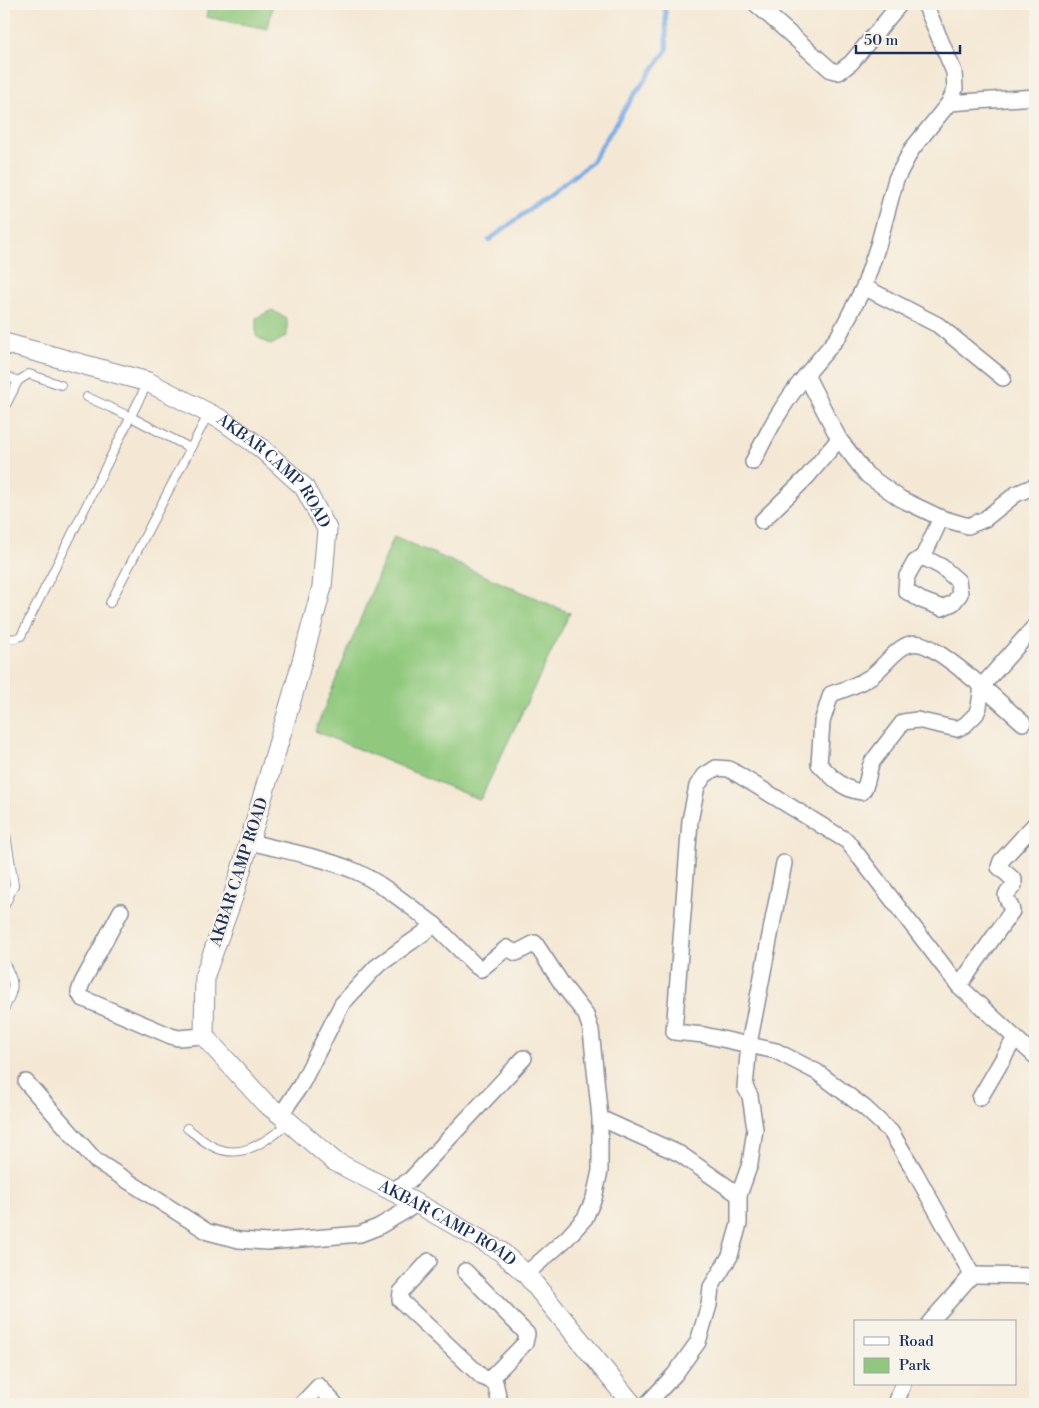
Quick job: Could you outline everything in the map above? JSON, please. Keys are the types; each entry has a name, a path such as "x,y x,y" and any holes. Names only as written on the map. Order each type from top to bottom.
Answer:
{"street":[{"path":"756,4 831,70 839,72 851,63 900,4"},
{"path":"753,462 774,419 788,397 838,337 864,287 879,242 896,179 912,148 949,103 955,89 954,72 925,4"},
{"path":"949,103 1035,97"},
{"path":"864,287 938,325 1003,378"},
{"name":"AKBAR CAMP ROAD","path":"4,343 148,382 222,420 261,448 304,488 327,529 322,587 296,687 250,842 233,897 205,975 204,1036 265,1103 334,1160 500,1251 526,1274 632,1404"},
{"path":"806,375 839,439 867,476 901,498 942,518 968,526 985,519 1016,494 1035,486"},
{"path":"762,521 807,477 839,439"},
{"path":"923,557 942,518"},
{"path":"1023,723 982,686 926,645 908,644 870,676 831,694 822,722 819,764 841,784 853,791 862,792 866,787 869,768 872,762 903,722 917,720 957,729 965,725 976,714 982,686 1035,626"},
{"path":"972,1275 891,1132 865,1108 817,1072 776,1051 704,1035 674,1032 690,821 698,786 705,775 716,768 729,769 744,776 848,841 959,986 1035,1056"},
{"path":"959,986 1012,912 1012,906 1007,901 1006,894 1014,885 1014,880 999,867 1001,861 1035,824"},
{"path":"250,842 336,864 356,872 383,888 436,925 481,969 507,948 516,953 535,943 562,984 586,1015 591,1030 600,1118 600,1171 594,1198 585,1218 567,1238 526,1274"},
{"path":"648,1404 675,1374 698,1342 709,1305 712,1286 730,1256 739,1224 739,1195 750,1164 755,1129 750,1096 745,1087 749,1044 784,863"},
{"path":"121,911 82,983 79,992 82,998 171,1036 178,1038 204,1036"},
{"path":"286,1119 342,1004 376,967 436,925"},
{"path":"980,1098 1015,1038"},
{"path":"391,1191 410,1180 524,1058"},
{"path":"26,1082 95,1160 208,1232 239,1240 267,1242 360,1234 378,1227 417,1204"},
{"path":"600,1118 680,1154 739,1195"},
{"path":"429,1261 400,1292 400,1300 482,1377 494,1382 500,1404"},
{"path":"465,1271 527,1334 525,1343 489,1380"},
{"path":"932,1320 972,1275 1035,1276"},
{"path":"302,1404 319,1386 335,1404"},
{"path":"896,1404 902,1386"}],"lane":[{"path":"4,374 18,381"},
{"path":"4,408 18,381 29,374 61,385"},
{"path":"4,636 16,639 20,636 148,382"},
{"path":"87,397 131,417 190,448"},
{"path":"110,603 209,413"},
{"path":"4,834 6,835 14,885 4,907"},
{"path":"4,962 14,981 14,989 4,1010"},
{"path":"187,1128 215,1148 234,1153 259,1145 286,1119"}],"green space":[{"path":"209,4 273,4 268,29 206,17"},
{"path":"272,310 287,319 287,336 271,345 256,336 256,318"},
{"path":"394,536 570,613 480,800 315,731"}],"waterway":[{"path":"489,240 591,163 628,104 667,50 665,4"}]}
